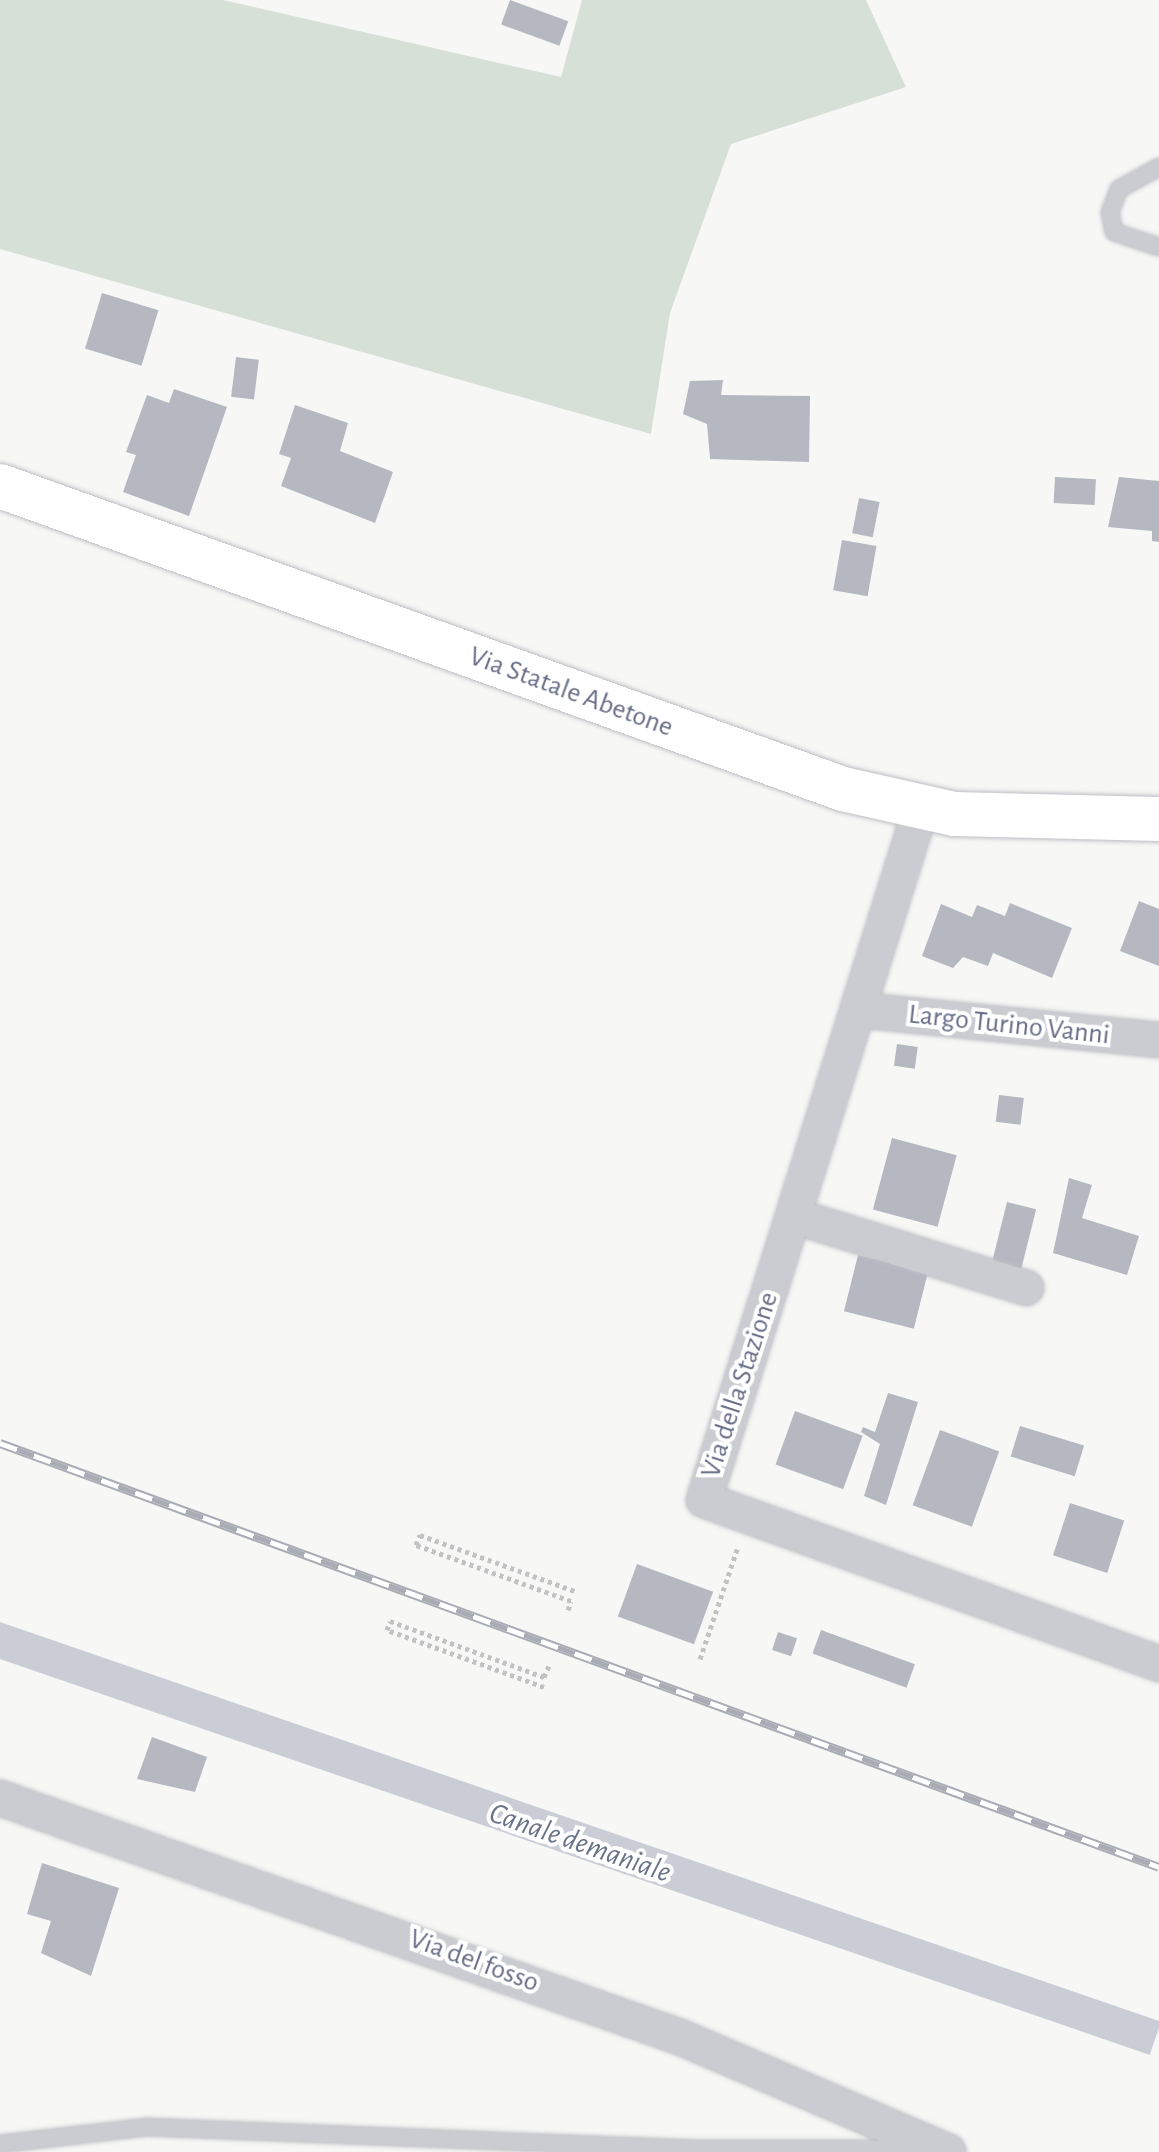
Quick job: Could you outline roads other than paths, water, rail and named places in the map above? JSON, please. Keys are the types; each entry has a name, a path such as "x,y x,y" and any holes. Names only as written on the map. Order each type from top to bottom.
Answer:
{"main road":[{"name":"Via Statale Abetone","path":"0,486 798,775 921,808 1043,820 1159,819"}],"street":[{"name":"Via della Stazione","path":"921,808 704,1500 1159,1664"},
{"name":"Largo Turino Vanni","path":"859,1010 1159,1040"},
{"path":"794,1216 1026,1288"},
{"name":"Via del fosso","path":"0,1798 680,2037 943,2151"}],"lane":[{"path":"1159,167 1119,189 1110,212 1114,232 1159,247"},
{"path":"0,2144 146,2127 699,2149 943,2151"}],"water":[{"name":"Canale demaniale","path":"0,1622 1159,2021 1150,2055 0,1659"}],"railway":[{"path":"0,1443 1159,1867"}]}
